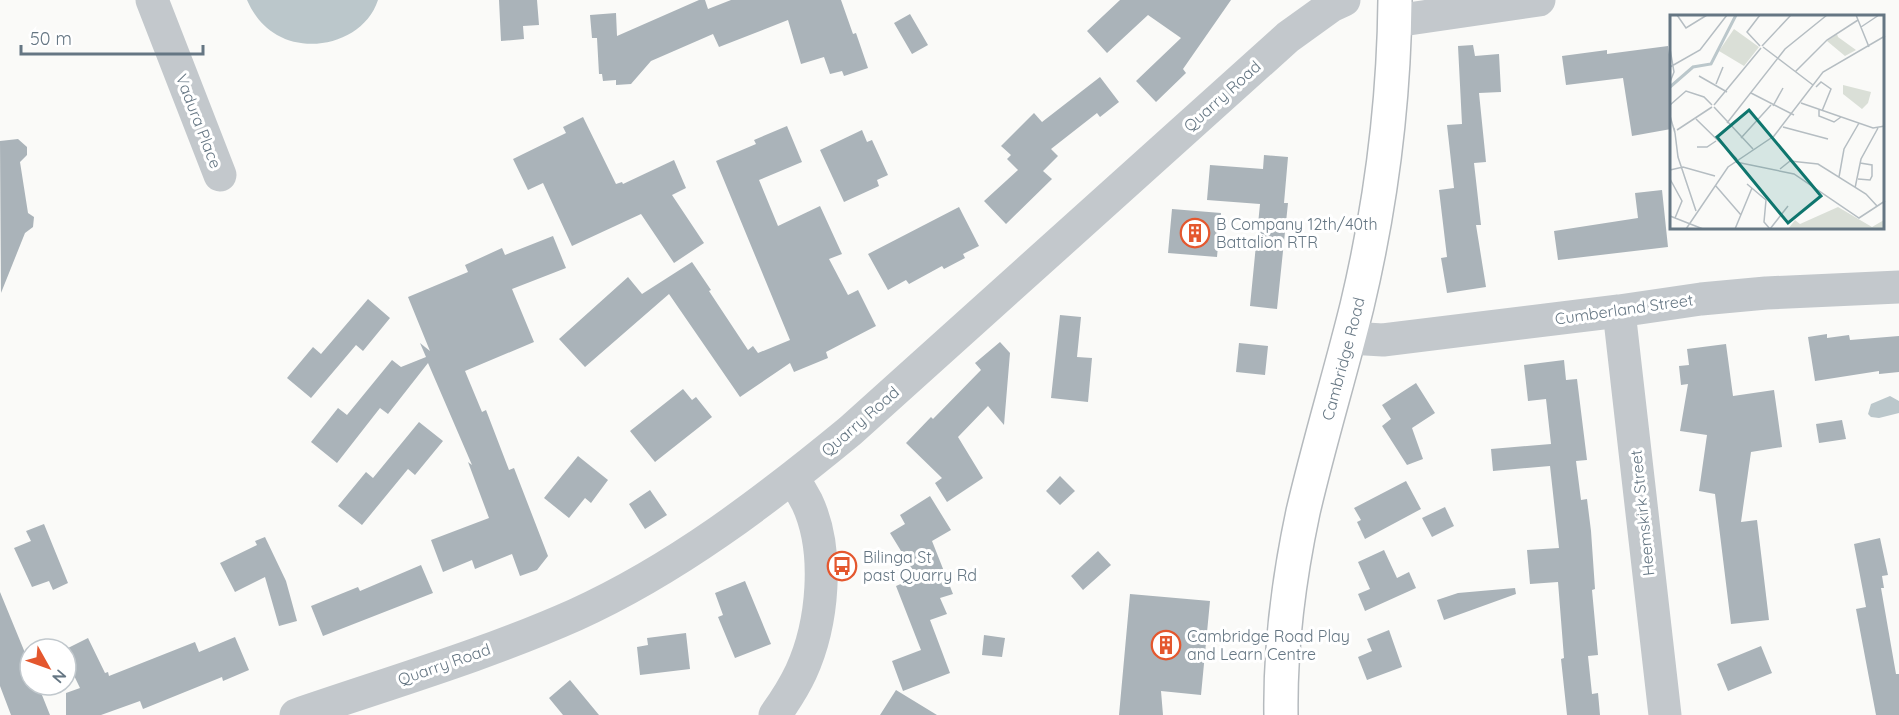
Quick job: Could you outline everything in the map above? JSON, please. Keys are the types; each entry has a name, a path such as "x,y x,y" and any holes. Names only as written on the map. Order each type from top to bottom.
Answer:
{"main road":[{"name":"Cambridge Road","path":"1281,715 1284,643 1291,578 1303,513 1349,338 1379,200 1388,136 1395,10"}],"street":[{"name":"Vadura Place","path":"152,0 220,175"},
{"name":"Quarry Road","path":"296,715 469,657 575,614 663,568 722,530 793,479 850,431 1288,37 1331,6 1344,0"},
{"path":"1395,10 1539,0"},
{"name":"Cumberland Street","path":"1349,338 1383,340 1733,296 1899,287"},
{"name":"Heemskirk Street","path":"1619,311 1665,715"},
{"path":"775,715 801,672 811,646 820,598 819,542 807,502 793,479"}],"shaded area":[{"path":"247,0 378,0 362,25 350,34 336,40 306,44 291,41 272,32 259,20"},
{"path":"1890,396 1899,401 1899,413 1879,418 1868,414 1871,404"}],"building":[{"path":"499,0 537,0 539,25 523,26 524,39 501,41"},
{"path":"699,0 705,0 708,9 731,0 841,0 868,68 844,76 842,71 830,74 824,57 801,64 788,20 719,47 713,34 651,61 631,84 616,85 616,80 603,81 602,74 599,74 597,38 592,38 590,15 616,13 617,36"},
{"path":"1120,0 1231,0 1183,69 1186,73 1156,102 1136,81 1181,38 1148,15 1107,53 1087,31"},
{"path":"910,14 928,45 912,54 894,23"},
{"path":"1473,45 1475,56 1499,54 1501,92 1479,93 1486,162 1474,163 1481,225 1476,225 1486,287 1447,293 1441,258 1447,257 1439,190 1454,188 1447,125 1462,124 1458,46"},
{"path":"1668,46 1670,129 1632,136 1623,78 1566,85 1562,56 1607,50 1607,54"},
{"path":"1100,77 1119,102 1100,117 1097,113 1051,149 1058,156 1043,171 1052,179 1006,224 984,201 1018,170 1007,159 1011,155 1001,146 1034,113 1042,122"},
{"path":"583,117 616,184 622,182 623,184 674,160 686,188 672,195 704,243 674,263 641,214 572,246 543,183 528,190 513,159 566,133 563,127"},
{"path":"787,126 802,162 759,180 778,226 820,206 842,254 829,259 848,295 858,290 876,326 826,352 828,358 794,372 790,363 740,397 669,294 585,367 559,339 628,277 642,294 692,262 748,350 753,346 758,353 790,340 716,161 756,144 754,140"},
{"path":"862,130 867,142 872,140 888,175 877,180 879,186 844,202 820,150"},
{"path":"18,139 27,147 27,155 20,162 28,213 34,217 33,227 25,233 1,293 0,141"},
{"path":"1264,155 1288,157 1284,203 1288,203 1277,309 1250,306 1260,204 1207,200 1210,165 1263,169"},
{"path":"1662,190 1668,247 1558,260 1554,231 1638,218 1635,193"},
{"path":"959,207 979,246 963,254 965,258 944,269 942,266 909,284 906,280 888,290 868,254"},
{"name":"B Company 12th/40th Battalion RTR","path":"1172,209 1221,213 1217,257 1168,253"},
{"path":"553,236 566,268 512,289 534,342 465,371 482,412 486,410 509,470 514,468 548,556 537,570 520,576 512,554 475,569 472,560 443,572 431,540 489,518 468,462 472,465 428,363 388,414 380,408 337,463 311,442 338,408 347,415 392,360 401,367 426,357 420,343 430,351 408,297 468,272 465,265 502,248 505,255"},
{"path":"368,299 390,318 363,351 356,345 311,398 287,378 313,347 321,354"},
{"path":"1060,315 1081,317 1077,357 1092,358 1088,402 1051,398"},
{"path":"1827,334 1827,338 1849,335 1850,340 1899,336 1899,372 1879,374 1879,371 1815,381 1808,337"},
{"path":"1000,342 1010,353 1004,425 988,406 958,437 983,478 947,502 935,483 942,478 906,443 981,370 975,363"},
{"path":"1239,343 1268,346 1265,375 1236,372"},
{"path":"1726,344 1733,396 1774,390 1782,447 1751,452 1741,522 1757,520 1769,620 1731,624 1715,494 1699,491 1707,435 1680,431 1688,384 1681,385 1679,366 1689,365 1687,349"},
{"path":"1564,360 1566,380 1577,379 1587,460 1576,461 1581,500 1587,499 1591,531 1595,589 1592,590 1598,655 1588,656 1592,694 1598,693 1600,715 1567,715 1561,659 1564,658 1558,582 1530,584 1527,550 1559,548 1550,466 1493,471 1491,449 1551,444 1546,399 1528,401 1524,365"},
{"path":"1416,383 1435,413 1412,428 1423,459 1407,465 1382,426 1391,419 1382,405"},
{"path":"683,389 692,400 696,397 712,417 655,462 630,431"},
{"path":"1842,420 1846,439 1819,443 1816,424"},
{"path":"419,422 443,441 415,475 408,469 362,525 338,506 366,472 373,478"},
{"path":"578,456 608,480 591,503 585,498 569,518 544,498"},
{"path":"1060,476 1075,491 1060,505 1046,491"},
{"path":"1406,481 1421,509 1365,539 1357,522 1361,520 1354,508"},
{"path":"650,490 667,515 645,529 629,504"},
{"path":"930,496 951,530 932,541 953,594 940,598 947,614 930,620 950,673 903,691 892,661 921,650 896,586 917,577 890,533 905,524 900,515"},
{"path":"1445,507 1454,526 1432,537 1422,518"},
{"path":"44,524 68,583 53,590 49,581 32,587 14,548 31,541 26,531"},
{"path":"265,537 286,581 297,621 279,626 265,577 235,592 220,563 257,545 255,541"},
{"path":"1880,538 1888,575 1882,576 1884,588 1881,588 1896,674 1899,674 1899,715 1876,715 1856,609 1866,607 1854,544"},
{"path":"1384,550 1397,578 1409,572 1416,588 1365,611 1358,594 1370,589 1358,562"},
{"path":"1098,551 1111,565 1083,590 1071,576"},
{"path":"421,565 433,593 323,636 311,606 358,587 360,591"},
{"path":"745,581 771,644 735,658 718,617 723,615 715,593"},
{"path":"1515,588 1516,594 1444,620 1437,600 1458,593"},
{"path":"0,592 18,637 18,697 43,697 50,715 11,715 0,686"},
{"name":"Cambridge Road Play and Learn Centre","path":"1130,594 1210,601 1201,695 1161,691 1163,715 1119,715"},
{"path":"1389,630 1402,667 1367,680 1358,657 1372,651 1367,639"},
{"path":"686,633 690,669 640,675 637,647 648,645 647,638"},
{"path":"984,635 1005,638 1002,657 982,655"},
{"path":"235,637 249,670 223,681 222,677 143,709 140,701 101,715 66,715 66,697 78,697 80,688 78,684 78,643 88,638 105,673 108,672 109,676 195,642 199,652"},
{"path":"1761,646 1772,673 1728,691 1717,664"},
{"path":"570,680 599,715 563,715 549,698"},
{"path":"896,690 937,715 880,715"}],"place":[{"name":"B Company 12th/40th Battalion RTR","path":"1195,233"},
{"name":"Bilinga St past Quarry Rd","path":"842,566"},
{"name":"Cambridge Road Play and Learn Centre","path":"1166,645"}]}
